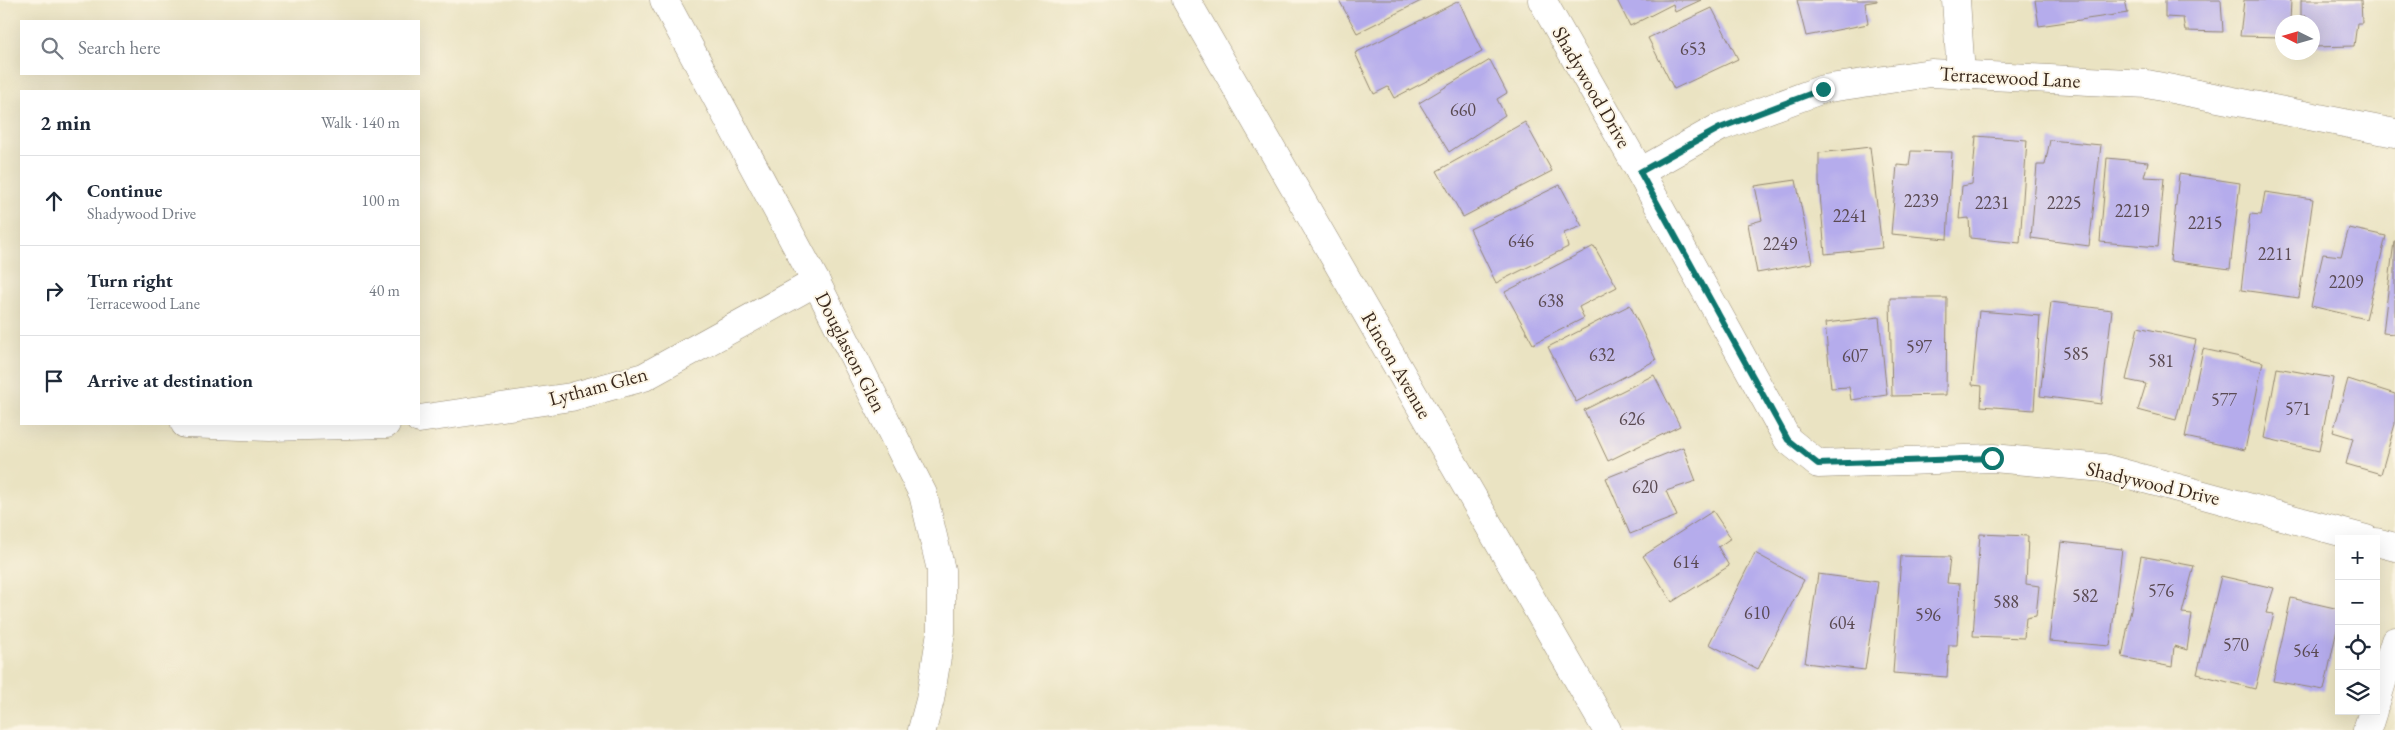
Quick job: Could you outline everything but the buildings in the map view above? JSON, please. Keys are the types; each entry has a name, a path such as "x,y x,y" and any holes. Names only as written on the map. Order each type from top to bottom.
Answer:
{"street":[{"name":"Douglaston Glen","path":"664,0 816,282 923,494 941,570 941,632 930,700 922,730"},
{"name":"Rincon Avenue","path":"1186,0 1607,730"},
{"name":"Shadywood Drive","path":"1542,0 1640,172 1788,440 1818,464 1992,458 2104,468 2351,535"},
{"path":"1956,0 1960,75"},
{"name":"Terracewood Lane","path":"1640,172 1720,128 1823,89 1931,73 2147,84 2395,133"},
{"name":"Lytham Glen","path":"420,419 570,397 644,377 816,282"},
{"path":"213,425 269,427 347,425"},
{"path":"2380,543 2395,547"},
{"path":"2380,689 2395,641"},
{"path":"2368,730 2372,715"}],"route":[{"path":"1823,89 1720,128 1640,172 1788,440 1818,464 1992,458"}]}
